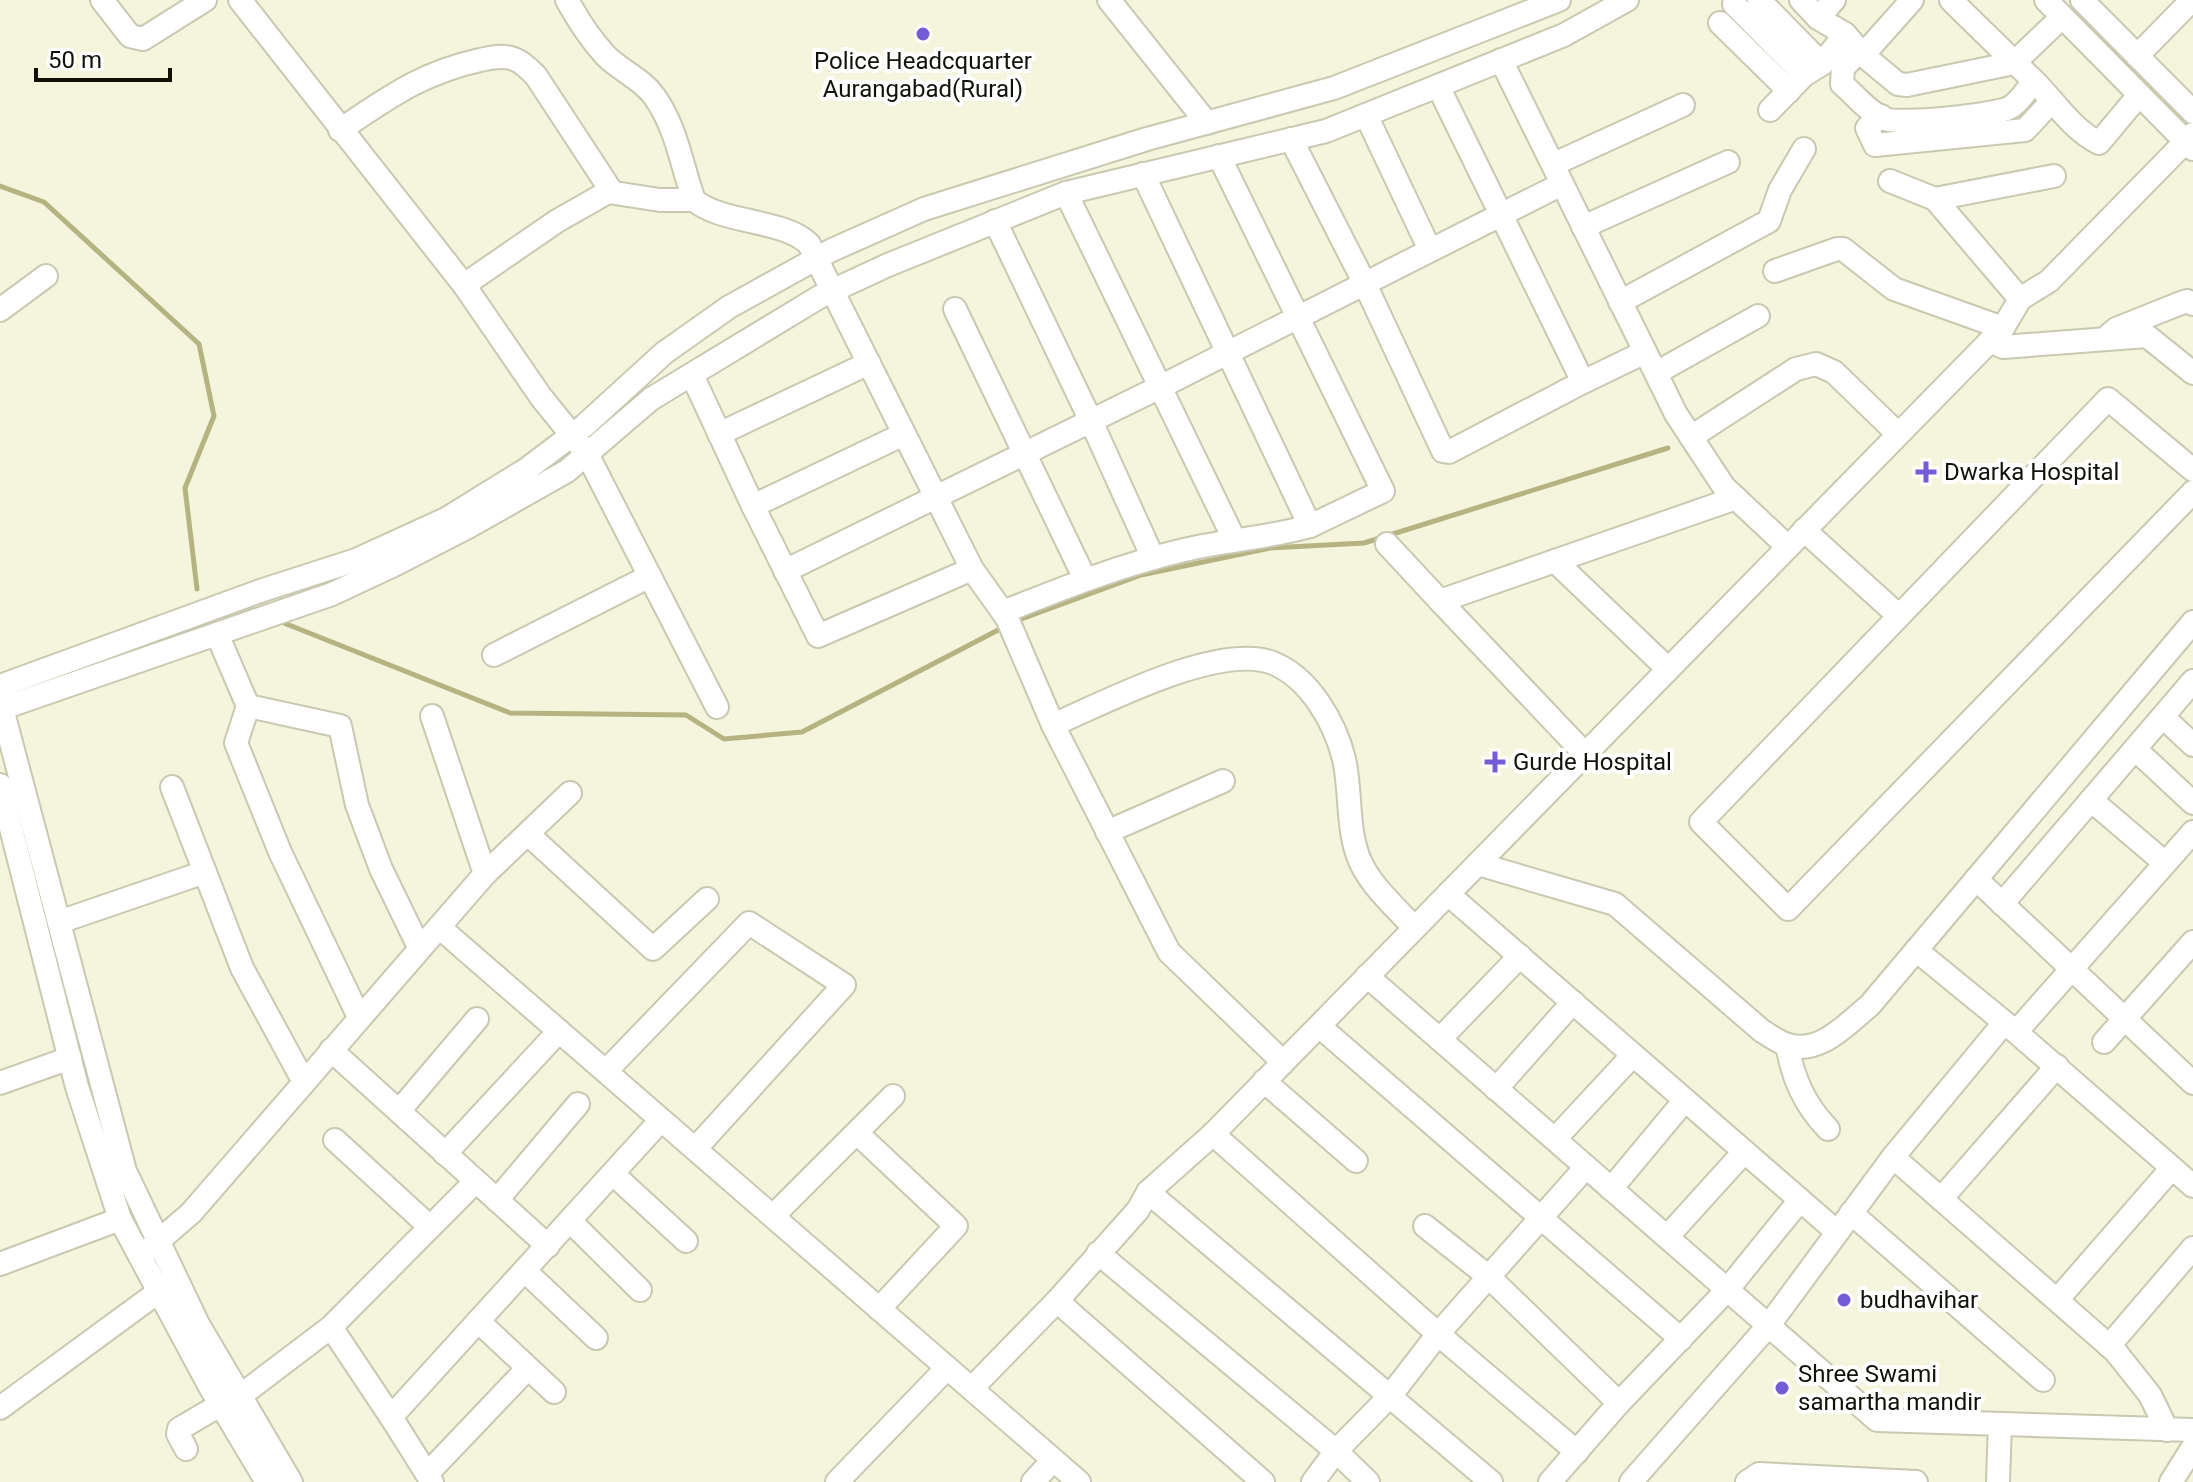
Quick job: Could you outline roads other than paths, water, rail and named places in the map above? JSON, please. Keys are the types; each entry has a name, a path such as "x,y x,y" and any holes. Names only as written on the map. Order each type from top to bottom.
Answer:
{"street":[{"path":"102,0 130,36 143,39 205,0"},
{"path":"240,0 464,285 541,397 587,454 717,707"},
{"path":"567,0 606,56 642,84 660,105 676,137 694,200"},
{"path":"1109,0 1207,123"},
{"path":"1,701 263,590 356,560 446,519 527,469 664,353 729,307 817,258 924,209 1334,88 1559,0"},
{"path":"1,701 217,634 332,594 396,564 567,471 651,399 833,290 1066,193 1326,131 1564,35 1627,0"},
{"path":"1759,0 1805,77"},
{"path":"1801,0 1818,18 1857,46 1898,84 1907,85 2014,63 2062,17"},
{"path":"1818,18 1834,0"},
{"path":"1770,110 1805,77 1857,46 1912,0"},
{"path":"1951,0 2089,138 2099,143 2139,95"},
{"path":"972,1388 1057,1301 1138,1210 1148,1192 1213,1134 1997,334 2020,299 2049,281 2191,142 2139,95 2046,0"},
{"path":"2082,0 2191,105"},
{"path":"2137,56 2192,0"},
{"path":"1734,4 1805,77"},
{"path":"1720,23 1805,77"},
{"path":"1857,46 1841,73 1842,84 1864,106 1887,120 1927,120 1994,112 2012,107 2034,81"},
{"path":"340,130 414,82 455,66 500,56 512,58 536,76 612,192"},
{"path":"1501,60 1676,414 1724,487 1788,547"},
{"path":"1438,86 1583,382"},
{"path":"1881,116 1867,128 1875,145 2025,130 2051,102"},
{"path":"785,571 1501,215 1558,174 1683,105"},
{"path":"1366,115 1430,250"},
{"path":"1291,139 1445,452 1645,352"},
{"path":"1620,302 1769,221 1780,190 1804,149"},
{"path":"1008,621 1085,579 1153,558 1234,539 1272,537 1310,526 1383,491 1219,156"},
{"path":"1583,227 1728,162"},
{"path":"1143,174 1310,526"},
{"path":"1935,199 2054,176"},
{"path":"1890,181 1935,199 2020,299"},
{"path":"464,285 557,221 602,194 612,192 660,200 694,200 719,212 797,235 809,244 972,569 1008,621 1053,725 1169,952 1283,1062"},
{"path":"1066,193 1234,539"},
{"path":"995,221 1153,558"},
{"path":"1775,271 1843,249 1894,289 1997,334 2003,347 2147,336 2193,373"},
{"path":"0,310 46,276"},
{"path":"2106,339 2116,329 2181,303 2193,304"},
{"path":"955,309 1085,579"},
{"path":"1656,373 1758,316"},
{"path":"719,434 869,363"},
{"path":"1691,437 1796,369 1816,364 1834,372 1898,434"},
{"path":"692,375 816,633 821,636 972,569"},
{"path":"2193,470 2108,399 1701,822 1788,909 2193,492"},
{"path":"753,506 904,434"},
{"path":"1440,601 1736,498"},
{"path":"1804,530 1899,616"},
{"path":"1387,544 1585,754"},
{"path":"1555,561 1668,669"},
{"path":"494,655 650,576"},
{"path":"1478,864 1615,904 1762,1031 1787,1045 1808,1047 1828,1039 1870,1005 2191,629"},
{"path":"217,634 248,706 236,743 280,852 359,1017"},
{"path":"1053,725 1176,673 1249,659 1274,663 1298,680 1320,704 1343,757 1357,856 1372,880 1414,928"},
{"path":"2002,904 2193,681"},
{"path":"1,701 125,1171 158,1241 167,1285"},
{"path":"248,706 340,726 357,805 381,869 419,947"},
{"path":"432,716 485,874"},
{"path":"2163,717 2193,745"},
{"path":"2135,749 2193,803"},
{"path":"1107,832 1223,781"},
{"path":"0,785 70,1058 120,1219 140,1256 198,1324 267,1482"},
{"path":"172,787 242,968 304,1082"},
{"path":"140,1256 191,1213 419,947 485,874 570,793"},
{"path":"2091,800 2165,863"},
{"path":"1632,1482 1769,1325 1893,1157 2010,1027 2071,970 2193,832"},
{"path":"529,835 653,949 707,899"},
{"path":"59,922 204,872"},
{"path":"1976,879 2193,1083"},
{"path":"1448,894 1837,1232"},
{"path":"606,1071 749,923 844,985 695,1149"},
{"path":"439,927 1079,1482"},
{"path":"2104,1042 2193,942"},
{"path":"1916,950 2057,1066 2193,1186"},
{"path":"1440,1039 1520,956"},
{"path":"1367,976 1877,1420 2193,1430"},
{"path":"1496,1089 1573,1002"},
{"path":"399,1111 477,1019"},
{"path":"1319,1026 1681,1339"},
{"path":"445,1154 559,1031"},
{"path":"1787,1045 1800,1092 1811,1111 1828,1129"},
{"path":"331,1050 548,1246"},
{"path":"1555,1139 1633,1055"},
{"path":"0,1083 70,1058"},
{"path":"1941,1199 2057,1066"},
{"path":"1264,1081 1356,1161"},
{"path":"773,1216 893,1096"},
{"path":"1611,1189 1685,1100"},
{"path":"497,1200 578,1104"},
{"path":"391,1417 661,1120"},
{"path":"857,1133 956,1226 879,1309"},
{"path":"1213,1134 1438,1334 1577,1452"},
{"path":"335,1140 430,1227"},
{"path":"1667,1237 1744,1152"},
{"path":"1893,1157 2109,1346 2150,1395 2167,1430"},
{"path":"1313,1482 1336,1451 1391,1395 1438,1334 1586,1167"},
{"path":"2057,1300 2172,1168"},
{"path":"613,1174 686,1241"},
{"path":"186,1449 178,1434 179,1429 230,1400 331,1327 476,1181"},
{"path":"1148,1192 1491,1482"},
{"path":"1550,1482 1619,1403 1727,1290 1800,1200"},
{"path":"1851,1213 2043,1380"},
{"path":"0,1264 120,1219"},
{"path":"570,1221 640,1290"},
{"path":"1425,1226 1489,1277 1619,1403"},
{"path":"2109,1346 2193,1248"},
{"path":"1098,1253 1336,1451 1368,1482"},
{"path":"525,1271 596,1338"},
{"path":"0,1408 167,1285"},
{"path":"1057,1301 1263,1482"},
{"path":"478,1321 554,1392"},
{"path":"331,1327 429,1478 528,1368"},
{"path":"837,1482 947,1368"},
{"path":"230,1400 291,1482"},
{"path":"1998,1482 2000,1424"},
{"path":"2171,1482 2193,1447"},
{"path":"1033,1482 1053,1460"},
{"path":"1747,1482 1759,1474 1916,1482"}],"waterway":[{"path":"0,186 44,202 199,344 214,416 185,488 197,589"},
{"path":"1016,621 1141,575 1270,548 1364,543 1668,448"},
{"path":"279,621 510,713 686,715 724,739 802,732 1004,627"}],"place":[{"name":"Police Headcquarter Aurangabad(Rural)","path":"923,34"},
{"name":"Dwarka Hospital","path":"1926,472"},
{"name":"Gurde Hospital","path":"1495,762"},
{"name":"budhavihar","path":"1844,1300"},
{"name":"Shree Swami samartha mandir","path":"1782,1388"}]}
